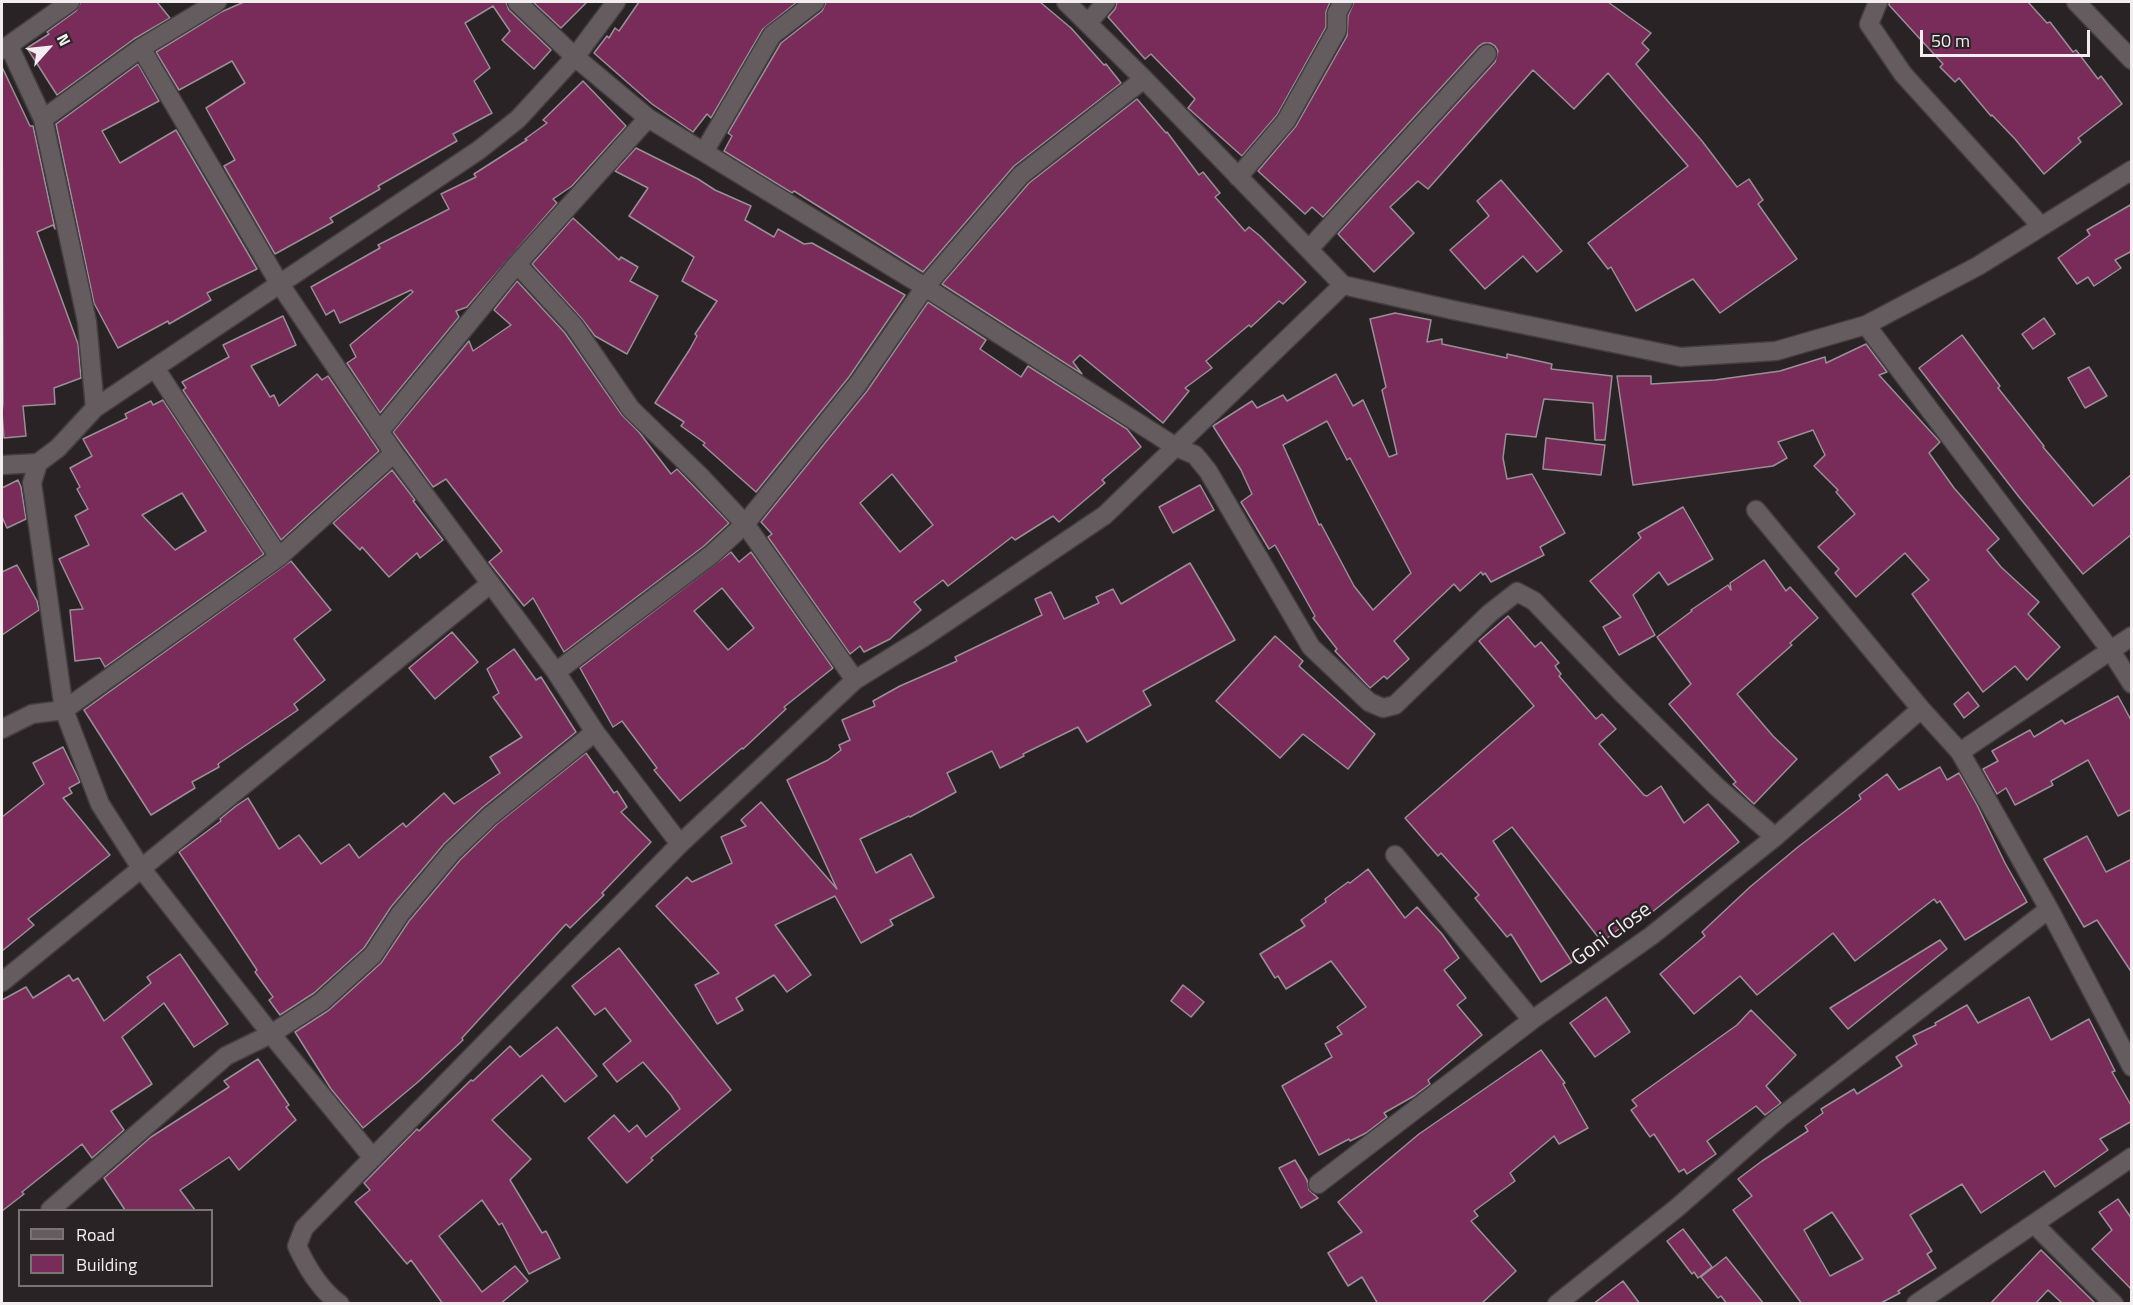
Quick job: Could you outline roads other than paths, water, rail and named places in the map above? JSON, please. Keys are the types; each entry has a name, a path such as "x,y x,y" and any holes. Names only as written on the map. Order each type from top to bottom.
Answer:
{"street":[{"path":"70,2 5,48 43,119 87,322 95,408"},
{"path":"43,119 141,48 217,2"},
{"path":"517,2 575,57 648,118 925,287 1176,447 1195,455 1208,471 1311,647 1369,702 1383,708 1395,705 1490,613 1517,592 1534,602 1717,787 1775,837"},
{"path":"2,465 38,463 58,448 95,408 479,150 518,119 575,57 616,2"},
{"path":"704,152 772,35 815,2"},
{"path":"1066,2 1144,79 1343,285 1681,357 1776,351 1866,325 1978,266 2132,170"},
{"path":"1088,23 1106,2"},
{"path":"1238,177 1286,121 1337,30 1337,12 1343,2"},
{"path":"1878,2 1869,24 1903,74 2041,226"},
{"path":"2076,2 2132,60"},
{"path":"141,48 279,283 379,432 556,672 595,732 680,844"},
{"path":"1310,249 1487,54"},
{"path":"556,672 711,555 745,524 858,384 925,287 1021,175 1144,79"},
{"path":"379,432 517,264 648,118"},
{"path":"517,264 573,326 631,409 700,476 745,524 855,680"},
{"path":"340,1304 307,1269 297,1246 303,1228 680,844 855,680 924,637 1105,515 1343,285"},
{"path":"1866,325 2111,651 2132,684"},
{"path":"155,368 279,557"},
{"path":"2,729 32,714 64,710 279,557 394,453"},
{"path":"38,463 32,483 64,710 100,804 141,867 271,1034 373,1158"},
{"path":"1756,510 1921,709 1960,752 2049,909 2132,1067"},
{"path":"2,982 490,584"},
{"path":"1960,752 2132,636"},
{"name":"Goni Close","path":"1318,1184 1532,1020 1651,936 1775,837 1921,709"},
{"path":"51,1209 226,1056 271,1034 321,1002 373,955 400,914 452,852 490,816 595,732"},
{"path":"1395,855 1532,1020"},
{"path":"1557,1304 1678,1207 1778,1119 2049,909"},
{"path":"1916,1304 2132,1156"},
{"path":"2034,1224 2114,1304"}]}
